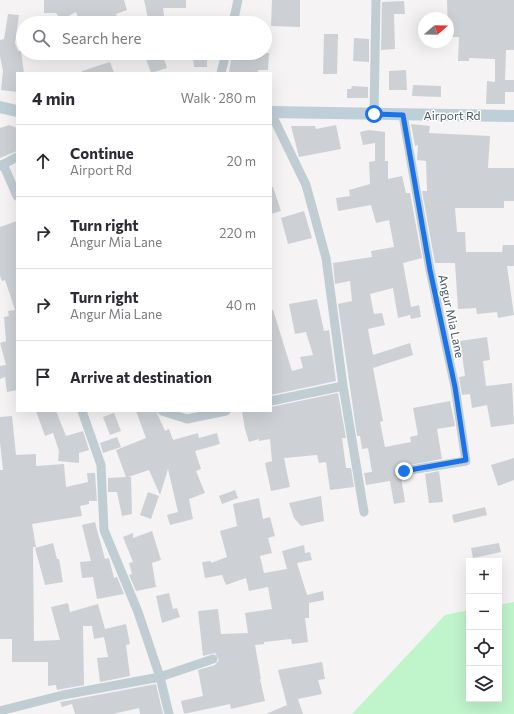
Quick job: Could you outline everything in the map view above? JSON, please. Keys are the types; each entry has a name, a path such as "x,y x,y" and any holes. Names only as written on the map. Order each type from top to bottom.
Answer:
{"main road":[{"path":"0,107 16,111"},
{"name":"Airport Rd","path":"272,112 514,116"}],"street":[{"path":"235,16 238,0"},
{"path":"374,114 376,0"},
{"path":"221,72 224,60"},
{"path":"272,114 306,185 326,258 343,386 364,512"},
{"name":"Angur Mia Lane","path":"403,115 430,270 455,387 466,460 404,471"},
{"path":"16,158 2,165 16,194"},
{"path":"272,401 343,386"},
{"path":"82,412 101,465 104,530 138,612 160,677 169,714"},
{"path":"165,412 187,419 221,412"},
{"path":"0,711 63,695 160,677 213,658"}],"green space":[{"path":"514,602 514,714 352,714 445,615 466,611 466,702 502,702 502,604"}],"building":[{"path":"44,0 124,0 127,10 116,14 117,16 77,16 76,12 68,16 58,16 56,13 44,13"},
{"path":"144,0 186,0 186,8 163,8 164,16 147,16"},
{"path":"272,0 300,0 300,27 272,26"},
{"path":"447,0 514,0 514,50 506,50 505,80 514,80 514,92 505,92 505,104 486,104 487,81 495,82 495,59 469,58 469,61 458,61 459,37 454,37 454,12 447,12"},
{"path":"404,1 405,14 394,14 395,49 381,50 382,2"},
{"path":"8,14 19,15 16,16 16,60 22,60 24,72 16,72 16,92 1,90 3,71 0,56 0,40 4,39"},
{"path":"324,34 338,34 337,74 323,74"},
{"path":"354,38 369,39 369,62 353,61"},
{"path":"146,60 164,60 167,68 151,72"},
{"path":"193,60 207,60 207,67 194,67"},
{"path":"231,60 269,60 268,70 258,70 258,72 229,72"},
{"path":"110,62 114,72 82,72"},
{"path":"406,70 407,90 389,90 389,71"},
{"path":"413,85 441,86 441,97 412,96"},
{"path":"352,86 368,87 368,98 347,98 347,89 351,89"},
{"path":"411,124 430,126 429,133 490,136 488,168 514,168 514,201 504,201 504,208 455,208 457,232 465,232 466,252 502,252 503,245 514,245 514,266 507,266 514,315 498,318 497,312 477,314 476,308 458,309 455,263 435,263 422,191 427,191 426,161 417,160 418,145 415,146"},
{"path":"9,125 16,128 16,151 0,158 0,128"},
{"path":"336,125 341,149 299,157 291,126 315,126 316,129"},
{"path":"369,130 385,132 385,161 388,161 388,179 402,176 406,193 410,193 422,258 403,263 411,307 419,305 421,317 411,319 410,315 398,318 393,288 370,294 374,314 382,313 385,325 368,329 373,355 410,343 413,355 373,368 383,421 380,422 385,447 411,442 410,437 418,435 413,408 450,401 455,426 437,429 442,459 400,467 398,472 401,476 405,502 394,504 390,481 366,485 364,473 372,472 368,448 362,449 360,436 357,436 338,304 352,301 350,281 335,284 333,263 372,257 371,251 394,247 389,220 376,223 371,205 338,211 336,198 350,196 349,190 370,184 369,162 375,161 375,143 363,145 360,132"},
{"path":"272,187 273,187 281,211 272,214"},
{"path":"304,211 312,238 288,244 281,218"},
{"path":"16,221 16,390 7,392 5,377 0,379 0,366 6,365 0,343 6,341 4,317 9,316 8,311 15,310 5,280 2,281 0,276 0,227"},
{"path":"317,299 324,331 329,330 336,381 272,395 272,310 292,371 303,368 300,357 313,355 306,332 295,334 289,304"},
{"path":"487,337 490,360 483,361 486,386 512,383 514,424 491,427 487,405 472,408 470,394 462,395 459,377 465,376 460,341"},
{"path":"338,393 346,438 342,438 346,468 351,468 354,487 330,490 326,462 319,463 317,455 284,458 290,487 271,491 265,463 272,461 270,439 259,441 259,439 249,442 242,412 272,412 272,407"},
{"path":"36,412 56,412 66,436 83,431 89,450 79,453 79,463 58,461 59,451 53,433 45,436"},
{"path":"136,412 156,412 165,431 169,429 173,440 198,433 199,438 217,433 220,444 195,451 201,469 196,471 205,493 189,499 193,519 170,525 167,515 178,512 168,469 160,495 149,470 128,477 131,477 132,514 122,516 117,492 108,492 108,478 126,477 116,450 146,438"},
{"path":"114,413 121,431 110,435 103,417"},
{"path":"12,416 16,455 36,454 36,466 64,464 66,487 88,482 87,473 95,473 97,501 89,501 89,504 80,506 82,516 32,524 36,547 33,547 34,641 60,640 51,607 68,603 70,612 98,604 105,629 126,624 130,644 126,645 130,676 100,682 97,658 108,657 104,637 94,639 92,626 83,626 84,685 57,690 56,685 48,686 48,662 12,662 12,639 0,639 0,470 3,470 0,442 0,417"},
{"path":"117,437 121,447 103,453 100,443"},
{"path":"514,458 514,480 498,486 491,465"},
{"path":"439,471 443,502 429,503 425,474"},
{"path":"235,490 238,498 222,504 219,496"},
{"path":"148,492 159,496 151,519 140,515"},
{"path":"321,496 324,521 301,526 294,518 289,503"},
{"path":"259,498 263,519 270,517 275,536 268,538 272,553 260,556 264,573 287,569 282,551 304,545 305,553 310,552 312,560 297,563 307,595 323,591 324,600 309,603 309,618 305,618 308,642 292,644 291,639 264,642 264,644 255,645 265,701 231,709 230,704 184,714 181,701 203,696 198,670 215,665 219,660 215,653 203,656 198,611 218,609 221,634 248,633 245,613 272,609 268,587 249,591 246,578 226,585 222,575 205,578 202,562 211,561 211,563 227,557 220,531 237,526 233,504"},
{"path":"485,507 487,515 454,523 452,515"},
{"path":"95,522 105,559 109,558 114,578 117,577 124,594 97,599 93,577 82,578 80,562 91,561 82,525"},
{"path":"152,531 161,560 152,563 156,587 136,591 129,575 132,574 129,563 133,562 123,537 133,533 133,538"},
{"path":"53,543 57,559 59,559 63,582 45,585 35,548"},
{"path":"499,543 501,552 473,558 471,548"},
{"path":"169,593 173,609 177,608 180,617 162,623 156,596"},
{"path":"322,662 325,679 318,680 322,694 298,699 303,714 266,714 287,705 278,670"},
{"path":"156,684 163,714 140,714 139,708 113,714 75,714 72,704 62,707 60,702"}],"route":[{"path":"374,114 403,115 430,270 455,387 466,460 404,471"}]}
